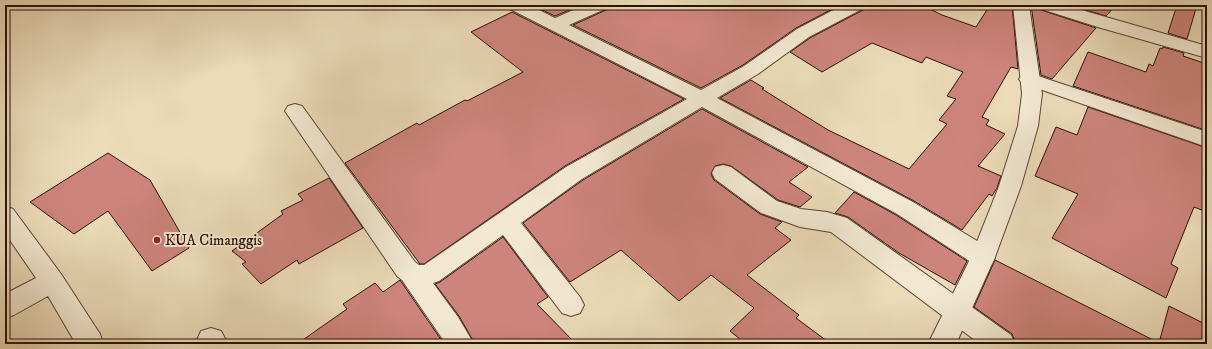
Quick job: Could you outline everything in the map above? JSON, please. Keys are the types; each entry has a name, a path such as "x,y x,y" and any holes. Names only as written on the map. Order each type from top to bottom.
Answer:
{"street":[{"path":"516,5 703,99 905,208 983,257"},
{"path":"555,25 599,5"},
{"path":"412,275 420,276 430,274 574,173 751,70 802,33 856,5"},
{"path":"942,344 983,257 1010,186 1028,126 1032,94 1021,5"},
{"path":"1047,5 1107,24 1207,52"},
{"path":"1029,79 1207,140"},
{"path":"295,111 406,269 449,325 460,344"},
{"path":"724,172 769,207 800,218 827,221 839,225 1001,344"},
{"path":"5,215 52,281 90,342"},
{"path":"506,221 571,305"},
{"path":"5,307 52,281"}],"building":[{"path":"532,5 581,5 555,16"},
{"path":"608,5 840,5 796,28 743,65 701,88 573,25 606,10"},
{"path":"865,5 922,5 942,15 976,27 990,5 1012,5 1018,69 1011,67 982,117 989,120 986,125 1005,134 978,166 1001,176 997,188 992,196 989,194 962,230 914,201 720,98 751,80 764,88 762,89 828,130 909,169 947,124 939,120 956,99 947,96 963,72 926,57 922,63 872,43 822,72 790,52 810,38 863,10"},
{"path":"1031,5 1038,5 1041,10 1096,28 1052,79 1041,75"},
{"path":"1069,5 1116,5 1106,16"},
{"path":"1177,5 1197,5 1187,39 1168,33"},
{"path":"512,12 684,99 565,166 424,264 420,264 345,163 417,123 419,125 465,100 467,101 523,72 471,32"},
{"path":"1163,47 1184,53 1183,56 1207,64 1207,118 1205,130 1073,86 1088,52 1146,72 1149,64 1153,66 1160,48 1162,49"},
{"path":"1088,107 1207,148 1207,212 1194,207 1171,264 1178,268 1166,298 1052,238 1078,194 1035,176 1056,127 1077,135"},
{"path":"702,109 808,167 789,182 812,197 800,207 778,200 731,166 723,164 715,166 711,174 714,180 760,214 782,222 775,228 791,240 747,275 799,315 796,318 831,344 746,344 730,331 754,308 711,275 679,301 621,250 570,282 523,223 583,180"},
{"path":"108,153 150,180 189,248 152,271 108,211 74,234 30,202"},
{"path":"329,178 363,228 299,264 297,260 261,284 242,264 246,262 232,251 283,214 281,211 303,200 298,194"},
{"path":"854,192 896,215 967,261 955,285 899,253 848,217 835,213"},
{"path":"503,237 548,297 537,304 576,344 475,344 459,316 435,284"},
{"path":"995,260 1159,343 1169,306 1207,325 1207,344 1024,344 1014,339 1012,334 974,307"},
{"path":"400,280 444,344 297,344 347,309 343,304 375,283 383,292"}],"place":[{"name":"KUA Cimanggis","path":"157,240"}]}
